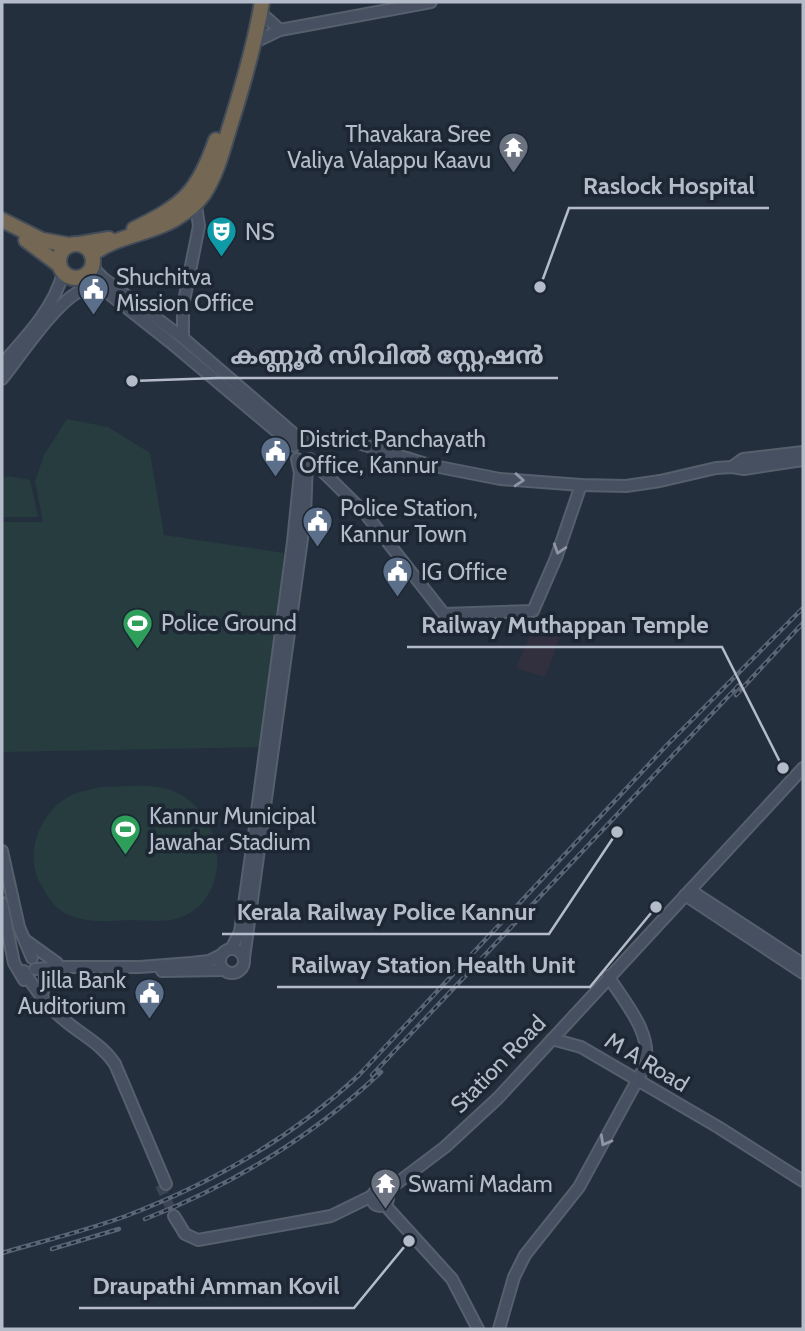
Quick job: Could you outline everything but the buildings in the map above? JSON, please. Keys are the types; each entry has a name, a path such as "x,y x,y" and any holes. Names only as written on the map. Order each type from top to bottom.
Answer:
{"highway":[{"path":"2,220 57,264 70,278 81,278 90,271 93,258 103,246 156,230 195,197 217,167 253,43 256,6"},
{"path":"195,197 220,128 256,6"},
{"path":"2,227 42,240 89,244 112,238 147,223 183,201 195,197"},
{"path":"57,264 61,252 74,244 88,248 93,258"}],"main road":[{"path":"253,43 280,30 431,2"},
{"path":"256,6 280,30"},
{"path":"183,338 183,306 199,226 195,197"},
{"path":"93,258 96,271 103,278 183,338 301,442"},
{"path":"54,307 57,264"},
{"path":"2,379 54,307 59,290 57,264"},
{"path":"2,364 81,278 98,285 226,387 314,451 305,460 300,473 243,966 238,972 230,974 223,970 146,971 139,967"},
{"path":"54,307 83,290 94,289 108,295"},
{"path":"581,485 556,558 533,611 444,614 365,512 305,460 293,453 301,442 334,438 349,440 429,465 500,479 581,485 641,484 732,467 744,469 803,460"},
{"path":"732,467 743,459 803,452"},
{"name":"Station Road","path":"176,1215 185,1234 198,1240 331,1216 382,1196 445,1147 480,1114 803,768"},
{"path":"223,970 220,963 240,932 264,793"},
{"path":"2,851 30,965 42,996"},
{"path":"688,892 803,964"},
{"path":"688,892 803,974"},
{"path":"2,903 14,963 27,984 60,1016 89,1038 122,1089 163,1184"},
{"path":"23,938 57,965"},
{"path":"10,943 30,965 139,967 191,964 209,961 226,952 239,951 244,958"},
{"path":"42,996 45,977 57,965"},
{"path":"499,1329 514,1276 525,1255 579,1187 638,1082 648,1055 646,1041 608,976"},
{"name":"M A Road","path":"552,1038 581,1047 718,1127 803,1181"},
{"path":"382,1196 452,1279 478,1329"}],"shaded area":[{"path":"536,621 563,630 545,677 516,668"}],"green space":[{"name":"Police Ground","path":"67,419 108,427 150,453 164,535 284,553 263,747 2,752 2,522 43,522 35,481 44,455"},
{"path":"8,476 30,480 38,517 2,517 2,478"},
{"name":"Kannur Municipal Jawahar Stadium","path":"148,786 166,789 192,803 205,818 214,837 216,876 209,894 197,908 179,918 168,920 96,921 71,916 52,903 35,871 35,846 43,822 59,803 74,794 101,787"}],"tunnel":[{"path":"160,1185 174,1216"}],"railway":[{"path":"2,1253 111,1221 189,1189 249,1157 307,1119 359,1075 667,745 803,608"},
{"path":"736,695 803,623"},
{"path":"372,1075 739,685"},
{"path":"145,1219 210,1190 270,1157 328,1117 381,1072"},
{"path":"52,1249 119,1229"}],"place":[{"name":"Thavakara Sree Valiya Valappu Kaavu","path":"514,174"},
{"name":"NS","path":"222,259"},
{"name":"Raslock Hospital","path":"540,287"},
{"name":"Shuchitva Mission Office","path":"93,317"},
{"name":"കണ്ണൂർ സിവിൽ സ്റ്റേഷൻ","path":"132,381"},
{"name":"District Panchayath Office, Kannur","path":"276,479"},
{"name":"Police Station, Kannur Town","path":"317,548"},
{"name":"IG Office","path":"398,599"},
{"name":"Police Ground","path":"138,650"},
{"name":"Railway Muthappan Temple","path":"783,768"},
{"name":"Kerala Railway Police Kannur","path":"617,832"},
{"name":"Kannur Municipal Jawahar Stadium","path":"126,856"},
{"name":"Railway Station Health Unit","path":"656,907"},
{"name":"Jilla Bank Auditorium","path":"149,1020"},
{"name":"Swami Madam","path":"385,1211"},
{"name":"Draupathi Amman Kovil","path":"409,1241"}]}
